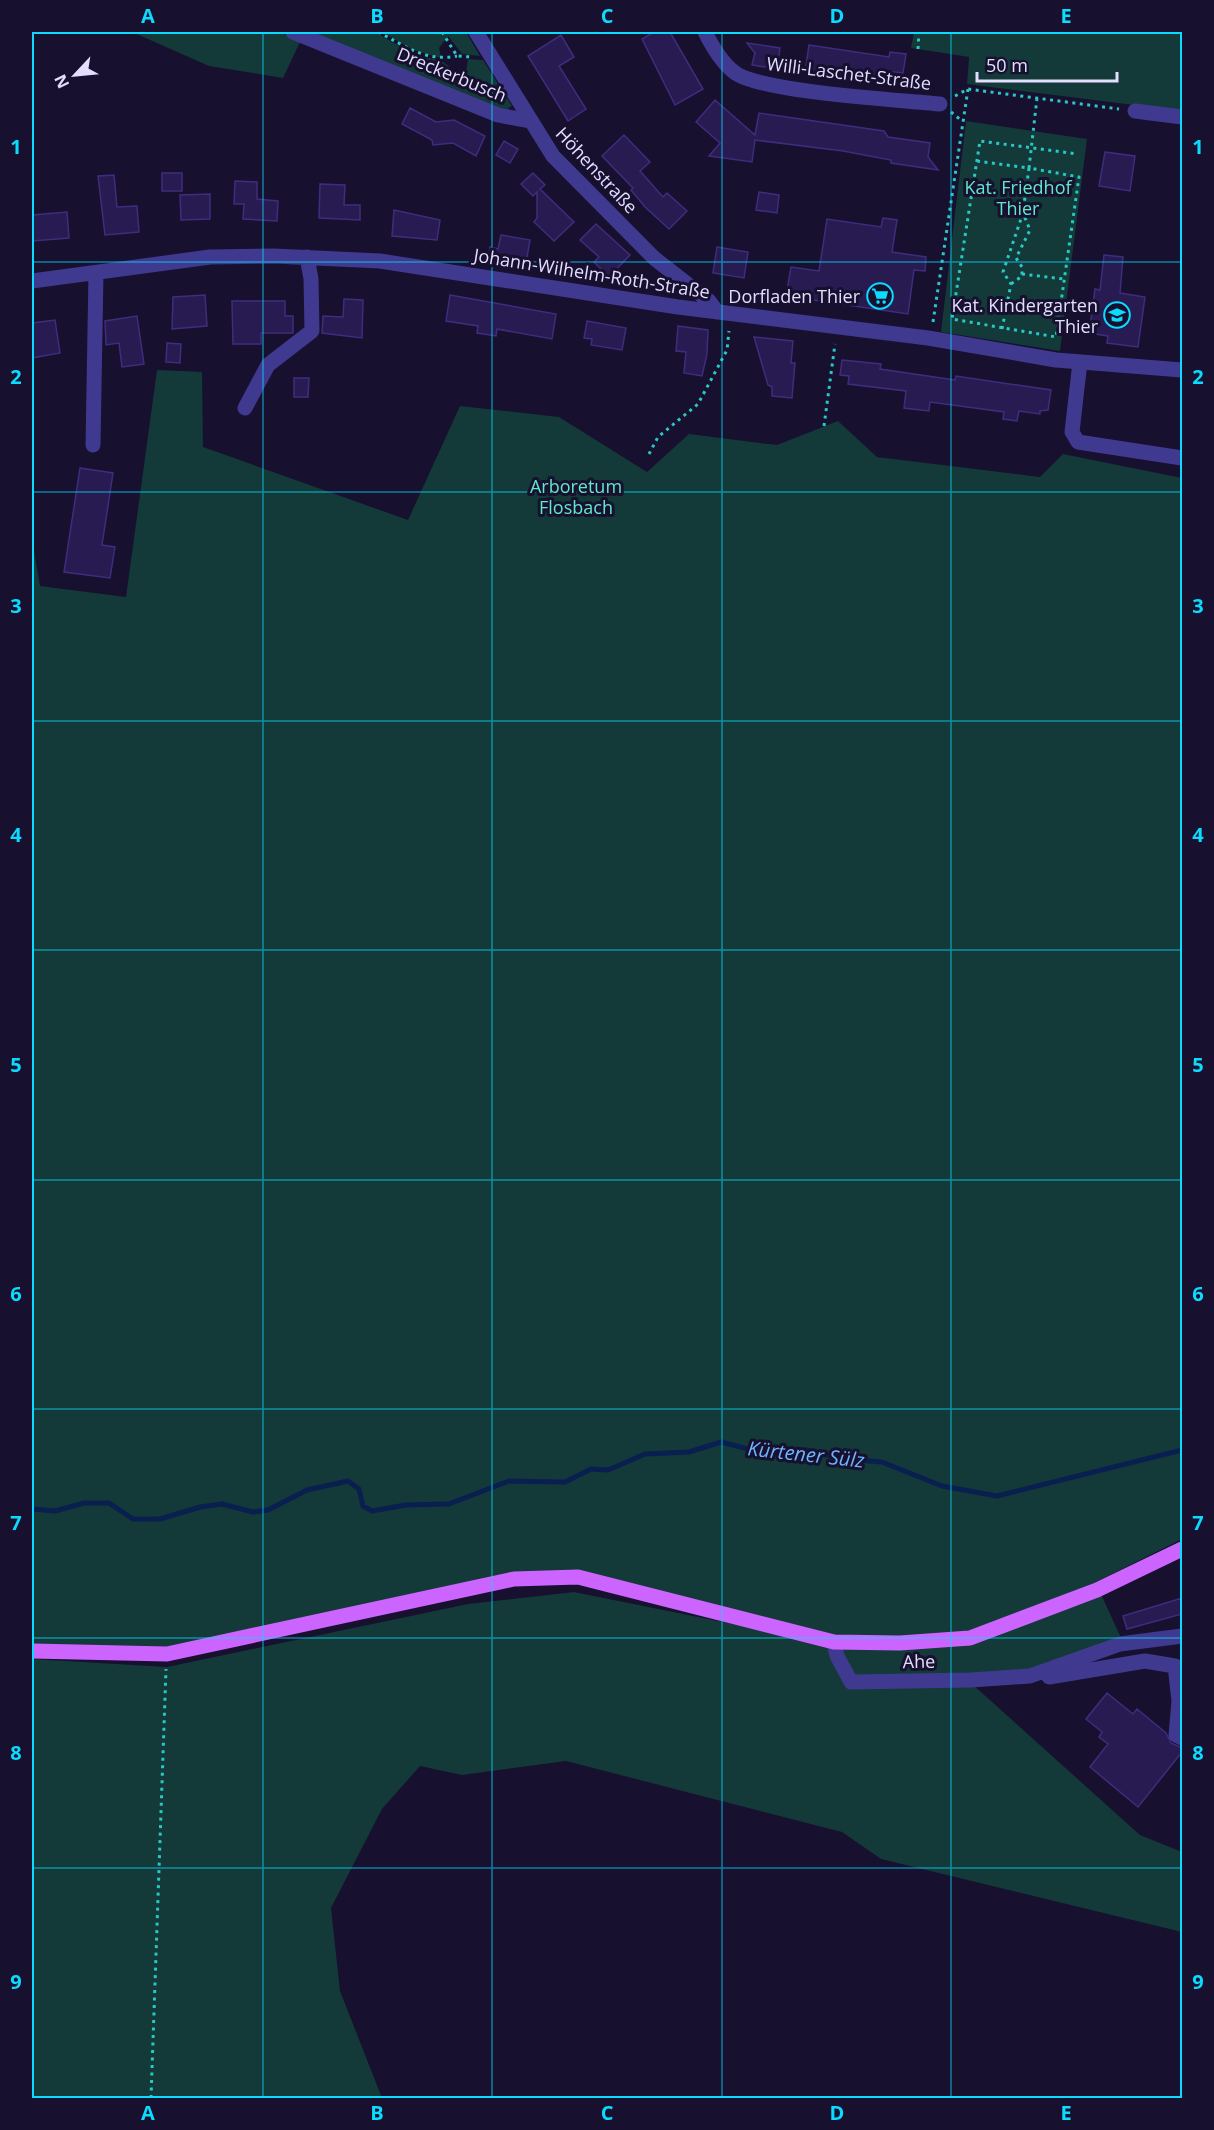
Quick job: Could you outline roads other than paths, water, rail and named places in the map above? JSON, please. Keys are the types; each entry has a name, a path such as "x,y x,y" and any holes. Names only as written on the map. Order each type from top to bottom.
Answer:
{"main road":[{"path":"32,1651 166,1654 514,1579 578,1577 834,1642 900,1643 970,1638 1097,1590 1182,1549"}],"street":[{"name":"Dreckerbusch","path":"293,32 498,115 530,121"},
{"name":"Höhenstraße","path":"476,32 547,148 568,172 654,258 724,313"},
{"name":"Willi-Laschet-Straße","path":"705,32 714,49 735,74 765,85 940,104"},
{"path":"1134,111 1182,117"},
{"name":"Johann-Wilhelm-Roth-Straße","path":"32,281 210,257 307,257 380,261 724,313 931,339 999,351 1080,362 1182,370"},
{"path":"245,408 268,365 312,331 307,257"},
{"path":"93,445 96,273"},
{"path":"1080,362 1071,432 1078,442 1182,458"},
{"name":"Ahe","path":"1030,1676 1120,1644 1182,1636"},
{"name":"Ahe","path":"834,1642 837,1656 851,1682 971,1680 1030,1676 1043,1678 1145,1661 1175,1666 1179,1701 1176,1735 1182,1738"}],"waterway":[{"name":"Kürtener Sülz","path":"32,1509 55,1511 84,1503 109,1503 133,1519 160,1519 200,1507 222,1504 253,1512 268,1510 307,1490 348,1481 359,1489 363,1506 372,1511 406,1505 449,1504 509,1481 565,1482 591,1469 608,1470 645,1454 689,1452 721,1442 764,1453 807,1450 843,1459 882,1462 942,1486 997,1496 1182,1450"}],"place":[{"name":"Dorfladen Thier","path":"880,296"},
{"name":"Kat. Kindergarten Thier","path":"1117,315"}],"park label":[{"name":"Kat. Friedhof Thier","path":"1018,198"},
{"name":"Arboretum Flosbach","path":"576,496"}]}
